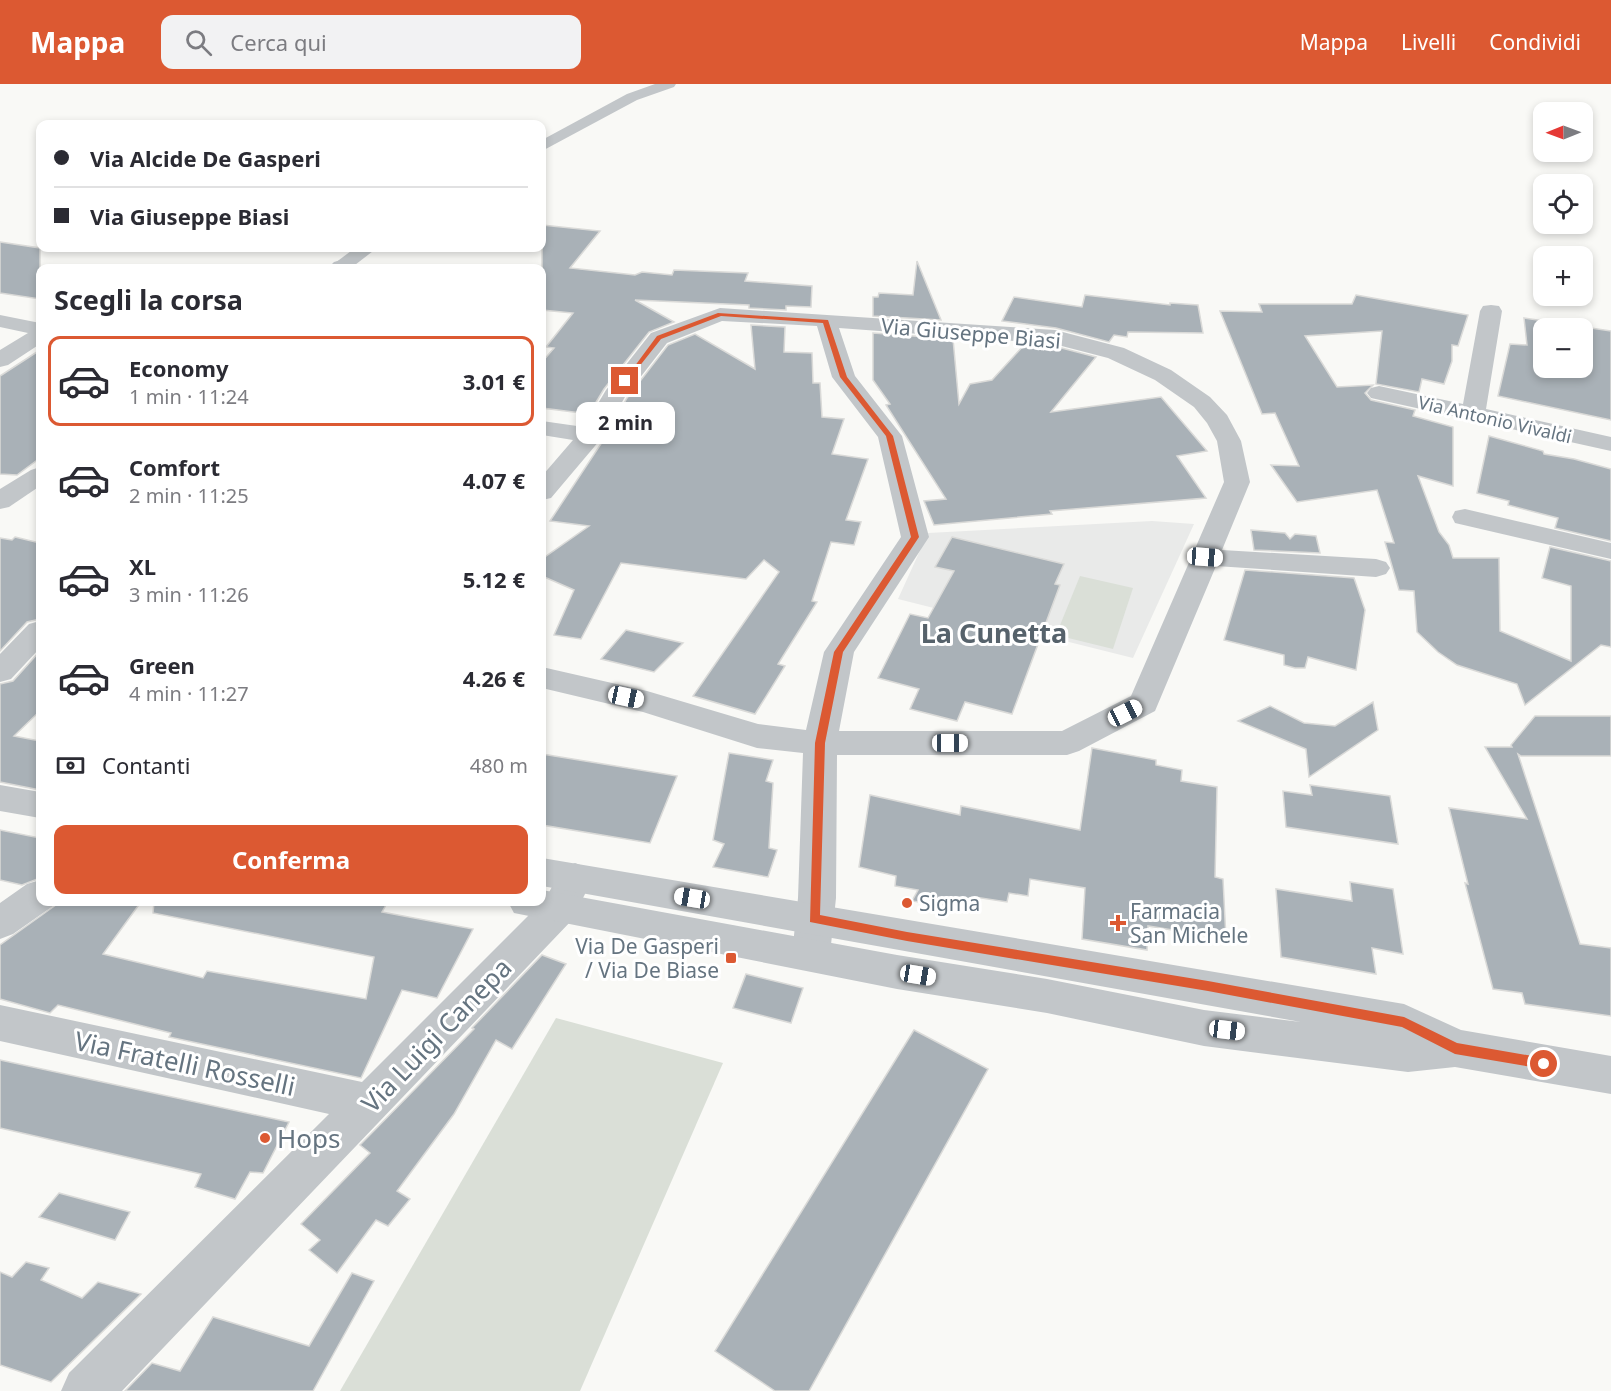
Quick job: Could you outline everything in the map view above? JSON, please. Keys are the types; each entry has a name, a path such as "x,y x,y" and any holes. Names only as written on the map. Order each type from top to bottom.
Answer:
{"street":[{"path":"546,144 632,97 669,84"},
{"path":"349,264 363,252"},
{"path":"1473,414 1491,311"},
{"name":"Via Giuseppe Biasi","path":"546,487 591,435 614,395 659,338 720,314 994,331 1055,337 1116,353 1163,375 1202,402 1218,420 1229,441 1237,482 1144,703 1067,743 820,743 757,736 647,702 546,679"},
{"path":"0,321 36,328"},
{"path":"813,936 820,743 838,652 915,537 890,436 844,377 826,321"},
{"path":"0,360 36,337"},
{"name":"Via Antonio Vivaldi","path":"1379,393 1611,444"},
{"path":"546,429 591,435"},
{"path":"0,501 36,478"},
{"path":"1465,517 1611,552"},
{"path":"1205,557 1376,568"},
{"path":"0,672 36,635"},
{"path":"0,798 36,804"},
{"path":"550,890 813,936 907,937 1208,986 1404,1022 1455,1048"},
{"path":"0,923 36,898"},
{"name":"Via Luigi Canepa","path":"87,1391 369,1102 536,906"},
{"path":"813,936 897,972 1047,996 1204,1028 1408,1053 1455,1048 1611,1075"},
{"name":"Via Fratelli Rosselli","path":"0,1023 369,1102"}],"shaded area":[{"path":"1152,521 1194,524 1133,658 898,599 928,533"},
{"path":"1080,576 1133,588 1113,649 1056,635"},
{"path":"556,1018 723,1063 580,1391 340,1391"}],"building":[{"path":"546,225 600,231 570,268 635,275 642,272 672,275 674,270 748,273 745,281 812,286 811,307 786,306 786,310 749,308 749,305 635,300 674,322 649,332 604,389 589,414 546,409 546,357 554,348 546,347 573,313 546,310 546,264 542,264 542,252 546,252"},
{"path":"0,242 36,247 36,252 40,252 40,264 36,264 36,298 0,293"},
{"path":"917,261 941,320 873,316 873,297 878,297 879,293 913,295"},
{"path":"1085,295 1170,305 1170,303 1198,305 1203,333 1128,332 1127,337 1114,335 1109,342 1056,328 1002,321 1014,297 1082,307"},
{"path":"1356,295 1468,315 1458,346 1452,345 1452,361 1444,384 1422,379 1419,392 1376,384 1382,331 1305,336 1337,387 1373,385 1365,393 1371,400 1415,410 1413,416 1453,427 1453,486 1418,476 1439,532 1449,545 1453,558 1499,558 1500,631 1571,661 1571,586 1542,578 1550,547 1611,561 1611,647 1601,645 1525,705 1517,684 1457,665 1438,652 1417,632 1414,591 1399,590 1385,542 1394,543 1377,490 1297,502 1271,465 1299,466 1275,413 1262,414 1220,311 1262,312 1259,304 1352,304"},
{"path":"1524,318 1533,319 1533,378 1593,378 1593,328 1611,331 1611,420 1498,396 1510,344 1527,345"},
{"path":"751,325 785,327 784,352 812,353 813,383 820,383 822,417 844,419 832,454 868,459 846,520 861,522 854,545 831,542 812,601 817,602 778,664 785,666 755,714 693,696 779,572 764,560 746,579 621,563 581,639 554,635 574,590 546,578 546,556 589,526 550,521 618,418 616,418 627,398 668,345 695,334 755,369"},
{"path":"873,333 953,339 959,404 970,384 992,380 1025,344 1054,346 1096,357 1051,412 1161,397 1207,451 1177,456 1206,498 1050,511 1052,514 934,525 924,501 946,499 886,405 890,404 873,380"},
{"path":"36,353 36,461 17,475 0,474 0,376"},
{"path":"1489,436 1543,451 1544,454 1611,469 1611,541 1555,528 1558,518 1508,505 1509,501 1477,493"},
{"path":"1251,530 1285,533 1290,539 1295,534 1316,536 1320,553 1254,550"},
{"path":"15,537 36,542 36,620 27,622 0,651 0,538 12,540"},
{"path":"952,537 1064,564 1055,584 1060,585 1012,714 965,702 957,721 910,709 919,689 878,678 910,614 928,618 954,571 935,567"},
{"path":"1245,570 1354,578 1365,610 1356,670 1308,657 1305,668 1295,668 1284,665 1284,655 1224,640"},
{"path":"626,630 683,643 654,672 601,659"},
{"path":"36,655 36,715 14,736 36,740 36,789 0,782 0,684 13,681"},
{"path":"1373,702 1378,730 1309,777 1306,749 1238,721 1270,706 1304,723 1335,726"},
{"path":"1535,716 1611,716 1611,756 1521,756 1518,754 1580,944 1611,948 1611,1016 1525,1004 1522,993 1493,989 1465,883 1468,884 1449,808 1527,819 1485,747 1512,747 1511,745"},
{"path":"1092,748 1156,760 1156,765 1182,770 1181,781 1217,787 1215,877 1223,879 1226,939 1148,926 1147,950 1082,939 1085,888 1030,879 1028,896 1009,893 1007,902 975,897 973,910 912,901 918,890 895,886 896,876 859,867 870,795 960,815 961,806 1080,830"},
{"path":"729,753 773,760 766,781 773,783 769,848 777,850 768,877 713,867 724,844 713,840"},
{"path":"546,755 677,776 650,843 546,826"},
{"path":"1310,785 1390,796 1398,844 1286,827 1283,791 1312,795"},
{"path":"0,830 36,837 36,880 22,885 0,880"},
{"path":"1350,882 1393,889 1403,954 1372,948 1376,974 1281,957 1276,889 1352,901"},
{"path":"54,906 138,906 103,954 203,978 207,971 366,999 374,957 153,913 154,906 385,906 382,912 473,929 437,998 402,990 361,1078 169,1037 171,1033 58,1005 50,1013 0,999 0,945"},
{"path":"542,955 566,964 512,1049 496,1040 454,1114 397,1191 410,1199 388,1226 376,1220 337,1273 309,1250 320,1240 301,1224 370,1153 360,1145 474,1029 472,1028"},
{"path":"746,974 803,988 791,1023 733,1008"},
{"path":"914,1030 988,1069 809,1391 775,1391 715,1351"},
{"path":"0,1060 289,1122 263,1173 250,1172 235,1199 195,1187 201,1174 0,1128"},
{"path":"59,1193 130,1212 115,1240 39,1217"},
{"path":"26,1262 49,1268 41,1280 82,1298 98,1282 141,1294 51,1382 0,1365 0,1272 12,1277"},
{"path":"352,1273 374,1281 313,1391 125,1391 152,1363 180,1371 213,1317 309,1346"}],"place":[{"name":"Sigma","path":"907,903"},
{"name":"Farmacia San Michele","path":"1118,923"},
{"name":"Via De Gasperi / Via De Biase","path":"731,958"},
{"name":"Hops","path":"265,1138"}],"district":[{"name":"La Cunetta","path":"994,632"}],"route":[{"path":"625,381 659,338 720,314 826,321 844,377 890,436 915,537 838,652 820,743 817,898 814,918 907,937 1208,986 1404,1022 1455,1048 1544,1064"}]}
